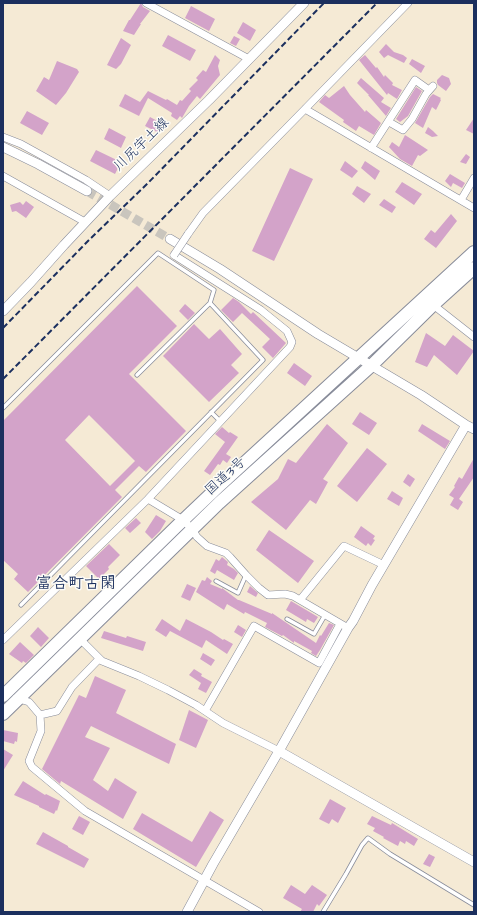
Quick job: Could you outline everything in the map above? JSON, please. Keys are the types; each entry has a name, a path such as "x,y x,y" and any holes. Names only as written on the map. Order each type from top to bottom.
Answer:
{"highway":[{"name":"国道3号","path":"3,714 192,529 372,365 429,300 474,252"},
{"name":"国道3号","path":"4,694 183,520 339,376 429,300 474,268"}],"street":[{"path":"146,3 249,59"},
{"name":"川尻宇土線","path":"3,311 110,196 209,100 304,3"},
{"path":"3,640 148,499 290,347 292,342 287,331 260,310 174,255 202,213 408,3"},
{"path":"371,148 415,80 429,90 433,86 426,94 412,119 403,130 389,122"},
{"path":"305,109 474,208"},
{"path":"3,137 21,144 110,196"},
{"path":"3,147 38,164 88,192"},
{"path":"3,176 85,222"},
{"path":"461,200 474,178"},
{"path":"170,239 220,269 318,334 372,365 470,427 384,565 353,620 344,626 319,663 254,626 205,711"},
{"path":"429,300 474,337"},
{"path":"148,499 183,520 192,529 197,537 207,546 230,557 246,575 268,595 285,594 292,596 344,626"},
{"path":"300,600 344,546 384,565"},
{"path":"186,912 278,751 344,626"},
{"path":"80,639 102,661 168,690 223,723 278,751 474,862"},
{"path":"40,715 57,711 72,687 99,659"},
{"path":"4,694 29,702 40,715 42,731 29,760 32,767 85,811 260,912"}],"lane":[{"path":"3,408 158,253 214,290 210,303 137,375"},
{"path":"21,606 263,360 210,303"},
{"path":"211,412 220,421"},
{"path":"216,581 238,593 246,575"},
{"path":"287,619 314,634 325,615"},
{"path":"323,912 362,845 368,838 390,854 474,905"}],"building":[{"path":"141,3 143,7 150,11 134,35 123,31 129,20"},
{"path":"191,6 215,19 209,31 185,18"},
{"path":"243,22 256,30 250,41 237,33"},
{"path":"168,35 196,50 190,61 162,46"},
{"path":"234,36 240,39 236,46 230,43"},
{"path":"121,38 131,45 121,64 116,69 107,65"},
{"path":"386,44 394,52 407,58 404,63 388,55 384,58 379,52"},
{"path":"215,55 220,60 218,66 220,75 200,99 197,96 182,118 180,116 177,120 171,116 172,113 148,98 139,116 119,106 125,94 140,102 148,91 177,105 180,100 182,101 191,91 189,89 198,80 196,78 203,70 206,72"},
{"path":"365,55 376,68 377,67 384,77 385,75 393,83 392,85 402,90 397,99 388,93 387,95 359,60"},
{"path":"412,59 425,66 421,73 409,64"},
{"path":"57,61 77,69 79,72 66,93 56,105 36,91 44,77 49,80"},
{"path":"442,75 449,78 451,84 446,91 437,83 437,80"},
{"path":"361,78 384,98 381,102 391,108 386,116 357,83"},
{"path":"344,86 365,112 366,110 381,123 374,135 359,126 356,131 343,122 344,120 319,102 325,95 329,98"},
{"path":"416,87 422,91 408,116 400,122 396,119"},
{"path":"433,94 441,98 441,100 436,110 432,107 423,128 415,123"},
{"path":"27,111 49,123 42,135 20,123"},
{"path":"150,117 163,124 159,133 145,126"},
{"path":"474,118 474,134 466,130"},
{"path":"428,127 438,136 432,137 425,133"},
{"path":"109,128 126,137 121,148 104,139"},
{"path":"405,135 428,150 420,156 418,155 412,166 400,159 389,147 392,142 399,147"},
{"path":"96,150 121,162 115,174 90,161"},
{"path":"466,154 470,157 466,164 460,162"},
{"path":"345,161 358,171 352,178 340,170"},
{"path":"365,161 380,171 375,180 361,168"},
{"path":"290,168 313,179 274,261 252,251"},
{"path":"450,174 465,183 462,188 453,183 451,187 445,181"},
{"path":"402,182 422,194 414,205 395,192"},
{"path":"357,186 371,194 364,203 352,194"},
{"path":"384,199 396,207 392,213 379,205"},
{"path":"26,201 34,207 26,218 16,211 12,212 10,205 20,202 23,205"},
{"path":"451,214 457,221 436,248 424,239 431,230 435,233"},
{"path":"137,286 177,326 129,374 186,431 146,472 139,466 115,490 122,497 28,592 14,579 18,574 3,560 3,421","holes":["89,415 135,461 110,486 65,440"]},
{"path":"233,298 251,314 253,312 286,343 273,358 262,347 270,339 242,313 233,322 221,310"},
{"path":"185,304 195,313 188,320 179,311"},
{"path":"194,324 209,339 220,329 242,354 231,365 239,373 209,402 163,356"},
{"path":"426,333 445,346 453,335 474,351 457,375 434,355 427,367 415,362"},
{"path":"294,363 312,376 305,386 287,373"},
{"path":"360,412 377,423 369,435 352,424"},
{"path":"327,424 348,443 323,479 328,482 316,504 310,500 286,530 251,502 278,479 288,459 296,463"},
{"path":"422,424 450,441 445,449 418,431"},
{"path":"222,427 229,433 230,432 238,437 226,454 231,457 227,463 223,460 210,475 204,471 225,442 215,434"},
{"path":"367,448 387,464 357,502 337,486"},
{"path":"474,458 474,477 459,499 463,502 458,510 450,505 454,498 449,495 455,487 454,486 459,477 462,479"},
{"path":"408,474 415,479 410,487 403,482"},
{"path":"392,491 403,498 399,506 387,499"},
{"path":"156,515 166,521 160,531 152,539 145,532"},
{"path":"136,518 141,523 130,533 125,528"},
{"path":"361,526 375,536 373,539 375,540 371,546 368,543 366,546 354,537"},
{"path":"269,530 314,561 298,583 256,550"},
{"path":"109,544 120,555 99,579 86,566"},
{"path":"222,557 228,562 227,565 238,573 234,580 217,570 215,574 210,571 216,559 219,561"},
{"path":"207,577 212,581 210,584 222,588 238,600 272,613 316,643 329,623 334,625 316,656 311,653 312,651 265,627 267,623 245,612 244,614 227,604 224,610 196,592 202,580 205,581"},
{"path":"187,584 196,588 190,601 181,597"},
{"path":"250,586 258,593 256,597 247,592"},
{"path":"291,601 318,617 314,623 307,619 306,622 286,610"},
{"path":"162,619 180,631 186,619 233,644 227,654 206,640 202,648 170,631 166,637 155,630"},
{"path":"238,625 246,630 242,637 234,632"},
{"path":"38,627 49,638 41,647 30,636"},
{"path":"104,631 146,642 143,651 101,638"},
{"path":"20,642 34,655 26,663 23,661 22,663 9,654"},
{"path":"203,653 215,660 211,666 200,659"},
{"path":"194,669 202,674 201,676 212,682 206,693 198,689 201,683 189,675"},
{"path":"95,676 126,690 116,713 176,744 169,764 91,726 85,737 110,748 93,780 108,791 115,778 137,792 123,819 61,781 60,784 42,769 79,695 86,698"},
{"path":"189,710 208,720 196,748 179,740"},
{"path":"3,730 18,733 17,742 15,741 14,744 3,741"},
{"path":"3,749 13,755 3,771"},
{"path":"23,781 45,795 46,794 60,801 57,811 56,810 54,814 14,795"},
{"path":"330,799 346,808 338,823 332,819 329,824 319,819"},
{"path":"210,811 224,820 196,867 133,829 142,813 192,842"},
{"path":"79,816 90,822 83,835 72,829"},
{"path":"372,816 391,825 392,823 418,839 414,846 406,841 405,844 400,841 398,846 373,831 375,828 367,824"},
{"path":"43,832 89,859 84,868 36,844"},
{"path":"429,854 435,857 430,867 423,864"},
{"path":"291,885 305,894 312,885 327,895 319,906 317,904 313,912 300,912 302,909 283,898"}],"tunnel":[{"path":"87,191 170,239"}],"railway":[{"path":"3,328 89,240 148,183 324,3"},
{"path":"3,379 377,3"}],"district":[{"name":"富合町古閑","path":"76,585"}]}
